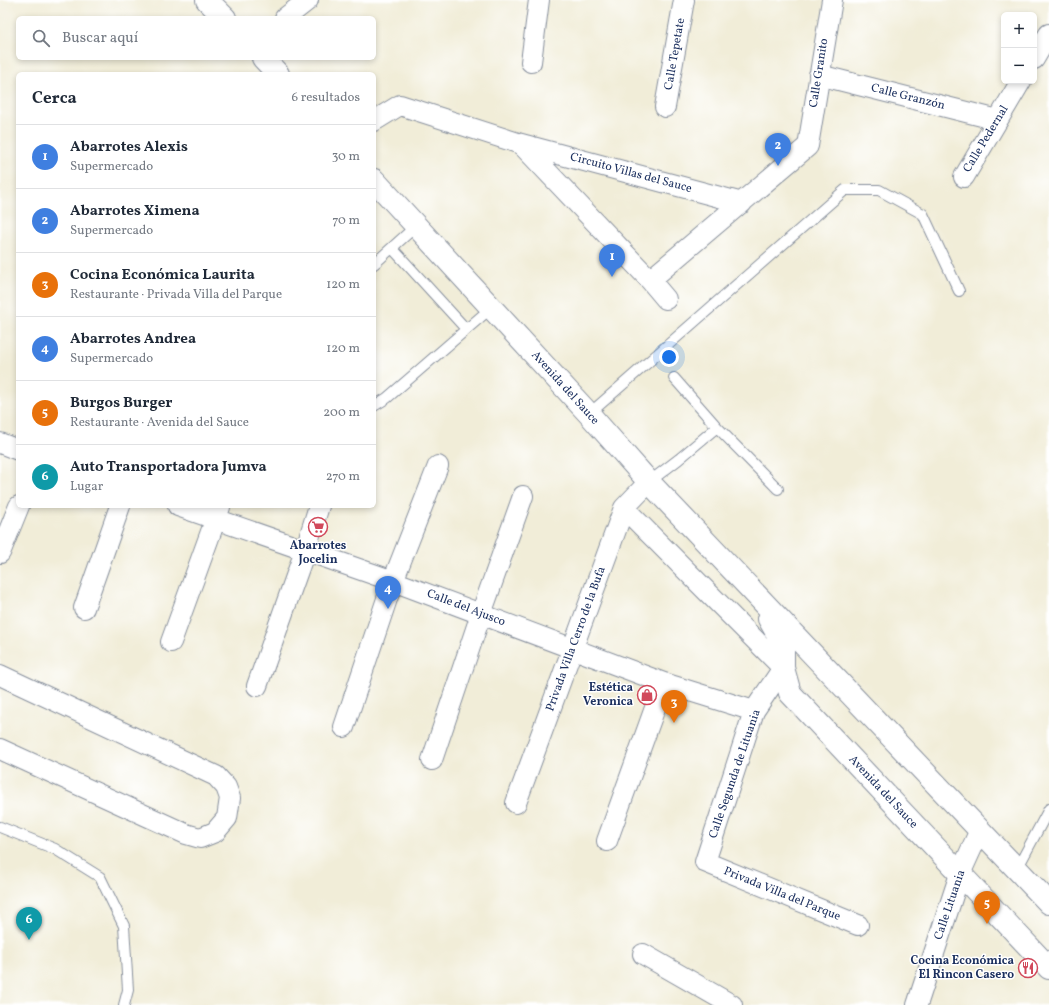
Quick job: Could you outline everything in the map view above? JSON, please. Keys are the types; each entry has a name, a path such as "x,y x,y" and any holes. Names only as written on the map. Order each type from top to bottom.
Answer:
{"main road":[{"path":"207,0 223,16"},
{"path":"265,60 276,72"},
{"name":"Avenida del Sauce","path":"376,182 589,414 649,482 1049,903"},
{"name":"Avenida del Sauce","path":"756,595 783,644 783,668 790,693 1049,968"}],"street":[{"path":"288,16 308,0"},
{"name":"Calle Tepetate","path":"665,107 684,0"},
{"name":"Calle Granito","path":"742,203 808,146 832,0"},
{"path":"531,62 536,1"},
{"path":"1037,54 1049,34"},
{"name":"Calle Granzón","path":"819,75 998,120"},
{"name":"Calle Pedernal","path":"964,177 1019,84"},
{"name":"Circuito Villas del Sauce","path":"376,120 400,105 521,144 742,203"},
{"name":"Circuito Villas del Sauce","path":"521,144 650,280 666,300"},
{"path":"650,280 742,203"},
{"path":"0,443 16,449"},
{"path":"344,727 393,581 438,466"},
{"name":"Privada Villa Cerro de la Bufa","path":"516,803 624,508 649,482"},
{"path":"432,760 522,496"},
{"path":"0,554 18,508"},
{"path":"84,608 119,508"},
{"name":"Calle del Ajusco","path":"191,508 218,512 305,551 393,581 664,683 754,711"},
{"path":"257,686 305,551 318,508"},
{"path":"624,508 783,668"},
{"path":"171,642 218,512"},
{"name":"Calle Segunda de Lituania","path":"706,862 754,711 783,668"},
{"path":"0,675 216,776 226,787 230,798 227,818 215,832 200,838 186,834 0,749"},
{"path":"607,841 664,683"},
{"name":"Calle Lituania","path":"917,1005 960,874 980,830"},
{"name":"Privada Villa del Parque","path":"706,862 858,925"},
{"path":"643,954 732,1005"}],"lane":[{"path":"589,414 845,190 879,190 923,214 959,291"},
{"path":"376,262 416,226"},
{"path":"392,248 466,329"},
{"path":"376,405 386,398 491,308"},
{"path":"674,378 717,427 778,489"},
{"path":"649,482 717,427"},
{"path":"1017,869 1049,809"},
{"path":"0,827 55,849 100,877 124,926 128,990 124,1005"}],"place":[{"name":"Abarrotes Ximena","path":"778,166"},
{"name":"Abarrotes Alexis","path":"612,277"},
{"name":"Abarrotes Jocelin","path":"318,527"},
{"name":"Abarrotes Andrea","path":"388,609"},
{"name":"Estética Veronica","path":"647,695"},
{"name":"Cocina Económica Laurita","path":"674,723"},
{"name":"Burgos Burger","path":"987,924"},
{"name":"Auto Transportadora Jumva","path":"29,940"},
{"name":"Cocina Económica El Rincon Casero","path":"1028,968"}]}
